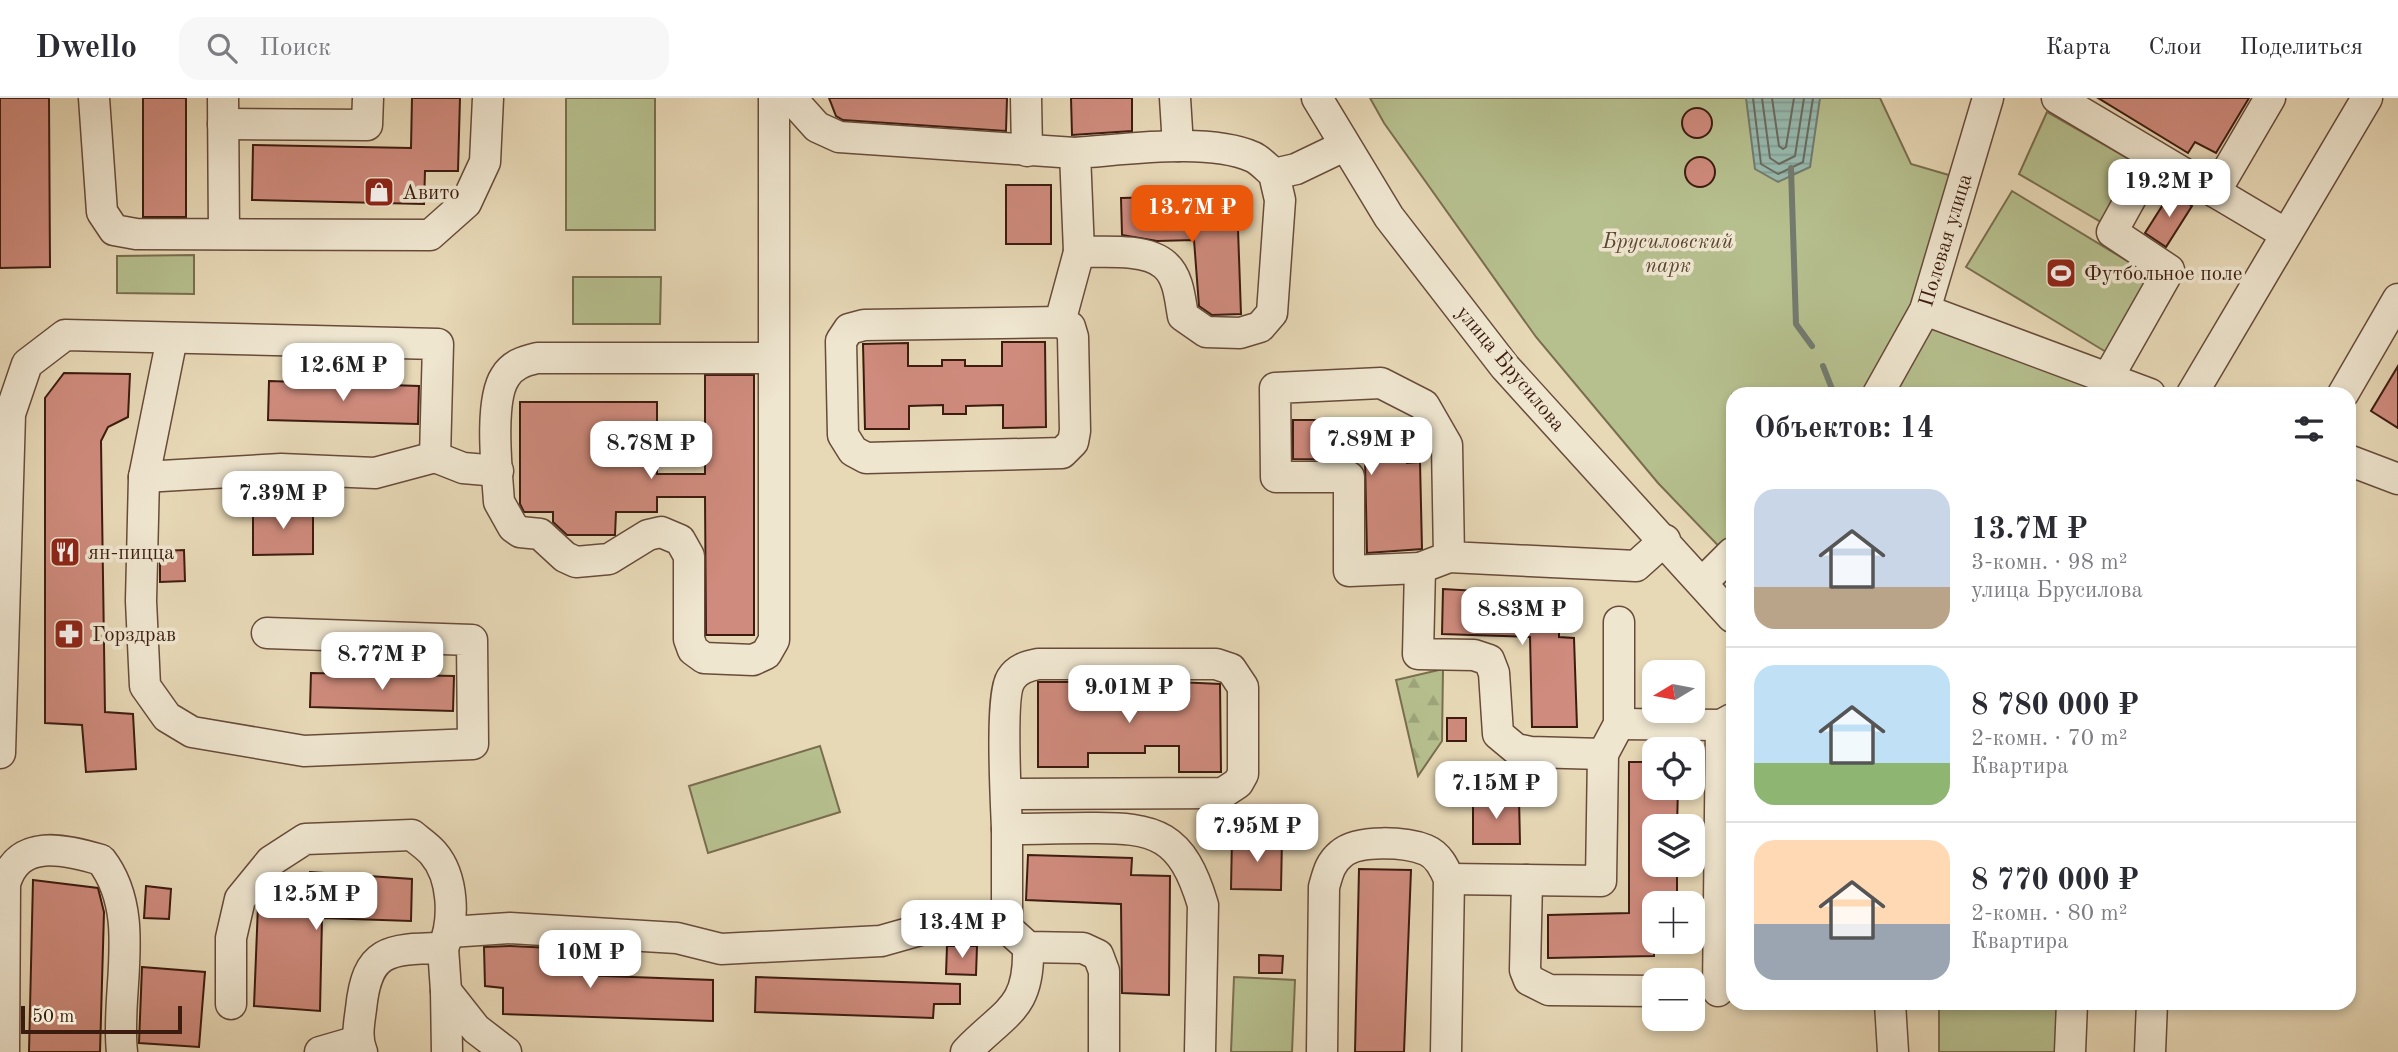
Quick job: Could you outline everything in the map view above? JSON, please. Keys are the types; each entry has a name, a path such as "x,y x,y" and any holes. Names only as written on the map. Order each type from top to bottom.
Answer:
{"street":[{"path":"94,98 102,212 114,230 136,234 430,235 466,203 485,162 488,98"},
{"path":"224,234 223,111 368,125 368,98"},
{"path":"774,98 774,358 774,640 771,649 760,658 712,660 693,649 689,639 689,556 680,540 661,532 639,538 602,561 570,561 544,537 520,532 508,522 499,502 500,385 506,374 524,361 774,358"},
{"path":"791,98 817,127 839,137 1075,153 1178,146 1254,157 1274,174 1280,200 1272,313 1260,327 1240,333 1206,332 1183,316 1178,287 1165,264 1133,252 1079,252"},
{"path":"1026,98 1027,151"},
{"path":"1175,98 1178,146"},
{"name":"улица Брусилова","path":"1317,98 1389,217 1505,367 1726,610"},
{"path":"2057,98 2286,234"},
{"path":"2215,192 2270,98"},
{"path":"2196,387 2367,98"},
{"name":"Полевая улица","path":"1882,387 1925,310 1988,100"},
{"path":"1274,174 1296,169 1344,146"},
{"path":"1060,322 1079,252 1075,153"},
{"path":"2114,367 2169,270 2112,232 2154,156"},
{"path":"2347,387 2398,299"},
{"path":"1925,310 2131,387"},
{"path":"1060,322 1070,327 1073,337 1073,442 1062,453 866,458 853,451 846,443 843,435 841,341 849,329 864,325 1060,322"},
{"path":"0,753 10,414 27,364 65,335 438,344 435,457"},
{"path":"172,338 144,477 141,601 145,686 167,717 192,732 304,751 473,744 472,640 267,633"},
{"path":"1449,557 1447,445 1424,405 1381,383 1275,388 1276,477 1349,477 1349,571 1420,568 1449,557 1636,566 1664,540"},
{"path":"144,477 281,469 375,473 435,457 463,468 498,471"},
{"path":"2356,463 2398,479"},
{"path":"1703,582 1726,559"},
{"path":"1420,568 1418,654 1474,655 1489,660 1494,673 1499,734 1516,749 1603,754"},
{"path":"1450,879 1601,881 1603,754 1619,724 1619,622"},
{"path":"966,1052 1011,1012 1021,998 1029,976 1017,937 1007,829 1006,794 1006,688 1017,671 1026,666 1216,664 1231,669 1241,681 1243,774 1232,789 1216,794 1006,794"},
{"path":"1619,724 1726,722"},
{"path":"1714,991 1726,743"},
{"path":"1007,829 1145,830 1167,841 1182,857 1196,882 1203,905 1200,1052"},
{"path":"231,1004 231,938 240,899 271,861 305,839 412,835 433,853 442,866 449,891 446,940 447,1052"},
{"path":"1322,1052 1324,887 1330,865 1343,852 1358,846 1410,846 1428,851 1443,864 1450,879 1446,1052"},
{"path":"4,1052 5,884 10,866 22,855 44,851 79,853 101,860 117,887 122,919 125,978 122,1052"},
{"path":"1527,880 1525,970 1529,980 1549,990 1642,991"},
{"path":"320,1052 360,1046 364,981 373,963 393,951 446,940 510,929 677,938 721,949 881,941 927,928 1017,937 1083,948 1098,955 1104,971 1104,1052"},
{"path":"446,991 476,1029 506,1052"},
{"path":"1890,1010 1893,1052"},
{"path":"2070,1052 2072,1010"},
{"path":"2150,1052 2152,1010"}],"green space":[{"path":"566,98 655,98 655,230 566,230"},
{"name":"Брусиловский парк","path":"1370,98 1880,98 1911,164 1959,178 1920,310 2120,387 1726,387 1726,554 1658,483 1536,337 1384,123"},
{"path":"2047,112 2134,162 2101,222 2019,174"},
{"name":"Футбольное поле","path":"2012,191 2157,279 2111,355 1966,267"},
{"path":"194,255 194,294 117,293 117,256"},
{"path":"573,277 661,277 660,324 573,324"},
{"path":"1443,669 1442,741 1418,776 1396,680"},
{"path":"820,746 840,812 708,853 689,786"},
{"path":"1234,977 1295,980 1292,1052 1231,1052"},
{"path":"1939,1010 2062,1010 2057,1052 1939,1052"}],"water":[{"path":"1746,98 1820,98 1810,167 1778,182 1755,169"}],"building":[{"path":"0,98 49,98 50,267 0,268"},
{"path":"143,98 186,98 186,217 143,217"},
{"path":"412,98 460,98 458,171 425,171 424,204 252,200 253,145 411,148"},
{"path":"829,98 1007,98 1006,131 843,120 836,116"},
{"path":"1071,98 1132,98 1132,131 1072,135"},
{"path":"2098,98 2249,98 2216,153 2195,142 2188,153"},
{"path":"1697,108 1703,109 1711,117 1711,129 1703,137 1697,138 1691,137 1683,129 1682,123 1683,117 1691,109"},
{"path":"1700,157 1706,158 1714,166 1714,178 1706,186 1700,187 1694,186 1686,178 1685,172 1686,166 1694,158"},
{"path":"1006,185 1051,185 1051,244 1006,244"},
{"path":"2171,192 2192,206 2166,247 2145,233"},
{"path":"1206,196 1206,218 1219,230 1238,229 1241,314 1212,315 1199,306 1194,240 1157,241 1122,235 1121,198"},
{"path":"1002,342 1045,342 1046,427 1003,428 1003,405 966,406 966,414 943,414 943,405 909,406 909,429 865,429 863,344 908,343 908,366 942,366 942,360 965,360 965,366 1002,366"},
{"path":"2398,366 2398,428 2371,411"},
{"path":"64,373 130,374 128,417 108,427 101,441 105,712 133,714 136,769 86,772 82,725 45,723 45,398"},
{"path":"705,375 754,375 754,635 706,635 705,497 657,497 657,512 616,512 615,535 567,535 553,522 553,512 524,512 520,504 520,402 657,402 657,474 705,474"},
{"path":"269,381 419,386 418,424 268,420"},
{"path":"1293,420 1378,420 1380,440 1407,441 1407,463 1420,462 1422,549 1367,553 1365,460 1293,459"},
{"path":"253,508 313,508 313,554 253,555"},
{"path":"184,550 185,581 160,582 160,551"},
{"path":"1443,589 1530,594 1530,612 1559,613 1559,637 1574,638 1577,727 1532,727 1530,637 1442,634"},
{"path":"311,673 454,676 453,711 310,707"},
{"path":"1038,682 1088,682 1088,697 1178,697 1178,682 1220,684 1221,772 1179,772 1179,746 1145,746 1145,753 1088,753 1088,767 1038,767"},
{"path":"1447,718 1466,718 1466,741 1447,741"},
{"path":"1629,762 1642,762 1642,800 1678,800 1677,814 1642,814 1642,877 1677,877 1677,891 1642,891 1642,954 1654,956 1548,958 1548,915 1629,913"},
{"path":"1519,798 1520,844 1473,844 1473,799"},
{"path":"1232,837 1282,838 1281,890 1231,889"},
{"path":"1028,855 1132,858 1131,875 1170,876 1169,995 1122,993 1121,904 1026,900"},
{"path":"1359,869 1411,870 1404,1052 1355,1052"},
{"path":"310,872 412,879 411,921 322,918 320,1011 254,1006 258,905 264,897 308,898"},
{"path":"33,880 98,888 104,912 100,1052 29,1052"},
{"path":"146,886 171,889 169,919 144,918"},
{"path":"947,946 977,946 976,975 946,974"},
{"path":"484,947 552,948 551,974 713,980 713,1021 503,1014 503,988 485,986"},
{"path":"1259,955 1283,956 1282,973 1259,973"},
{"path":"142,967 205,972 199,1047 139,1043"},
{"path":"756,977 960,984 960,1004 934,1004 933,1018 755,1012"}],"waterway":[{"path":"1791,168 1796,324 1812,346"},
{"path":"1823,366 1831,387"}],"place":[{"name":"Авито","path":"379,192"},
{"name":"Футбольное поле","path":"2061,273"},
{"name":"ян-пицца","path":"65,552"},
{"name":"Горздрав","path":"69,634"}]}
